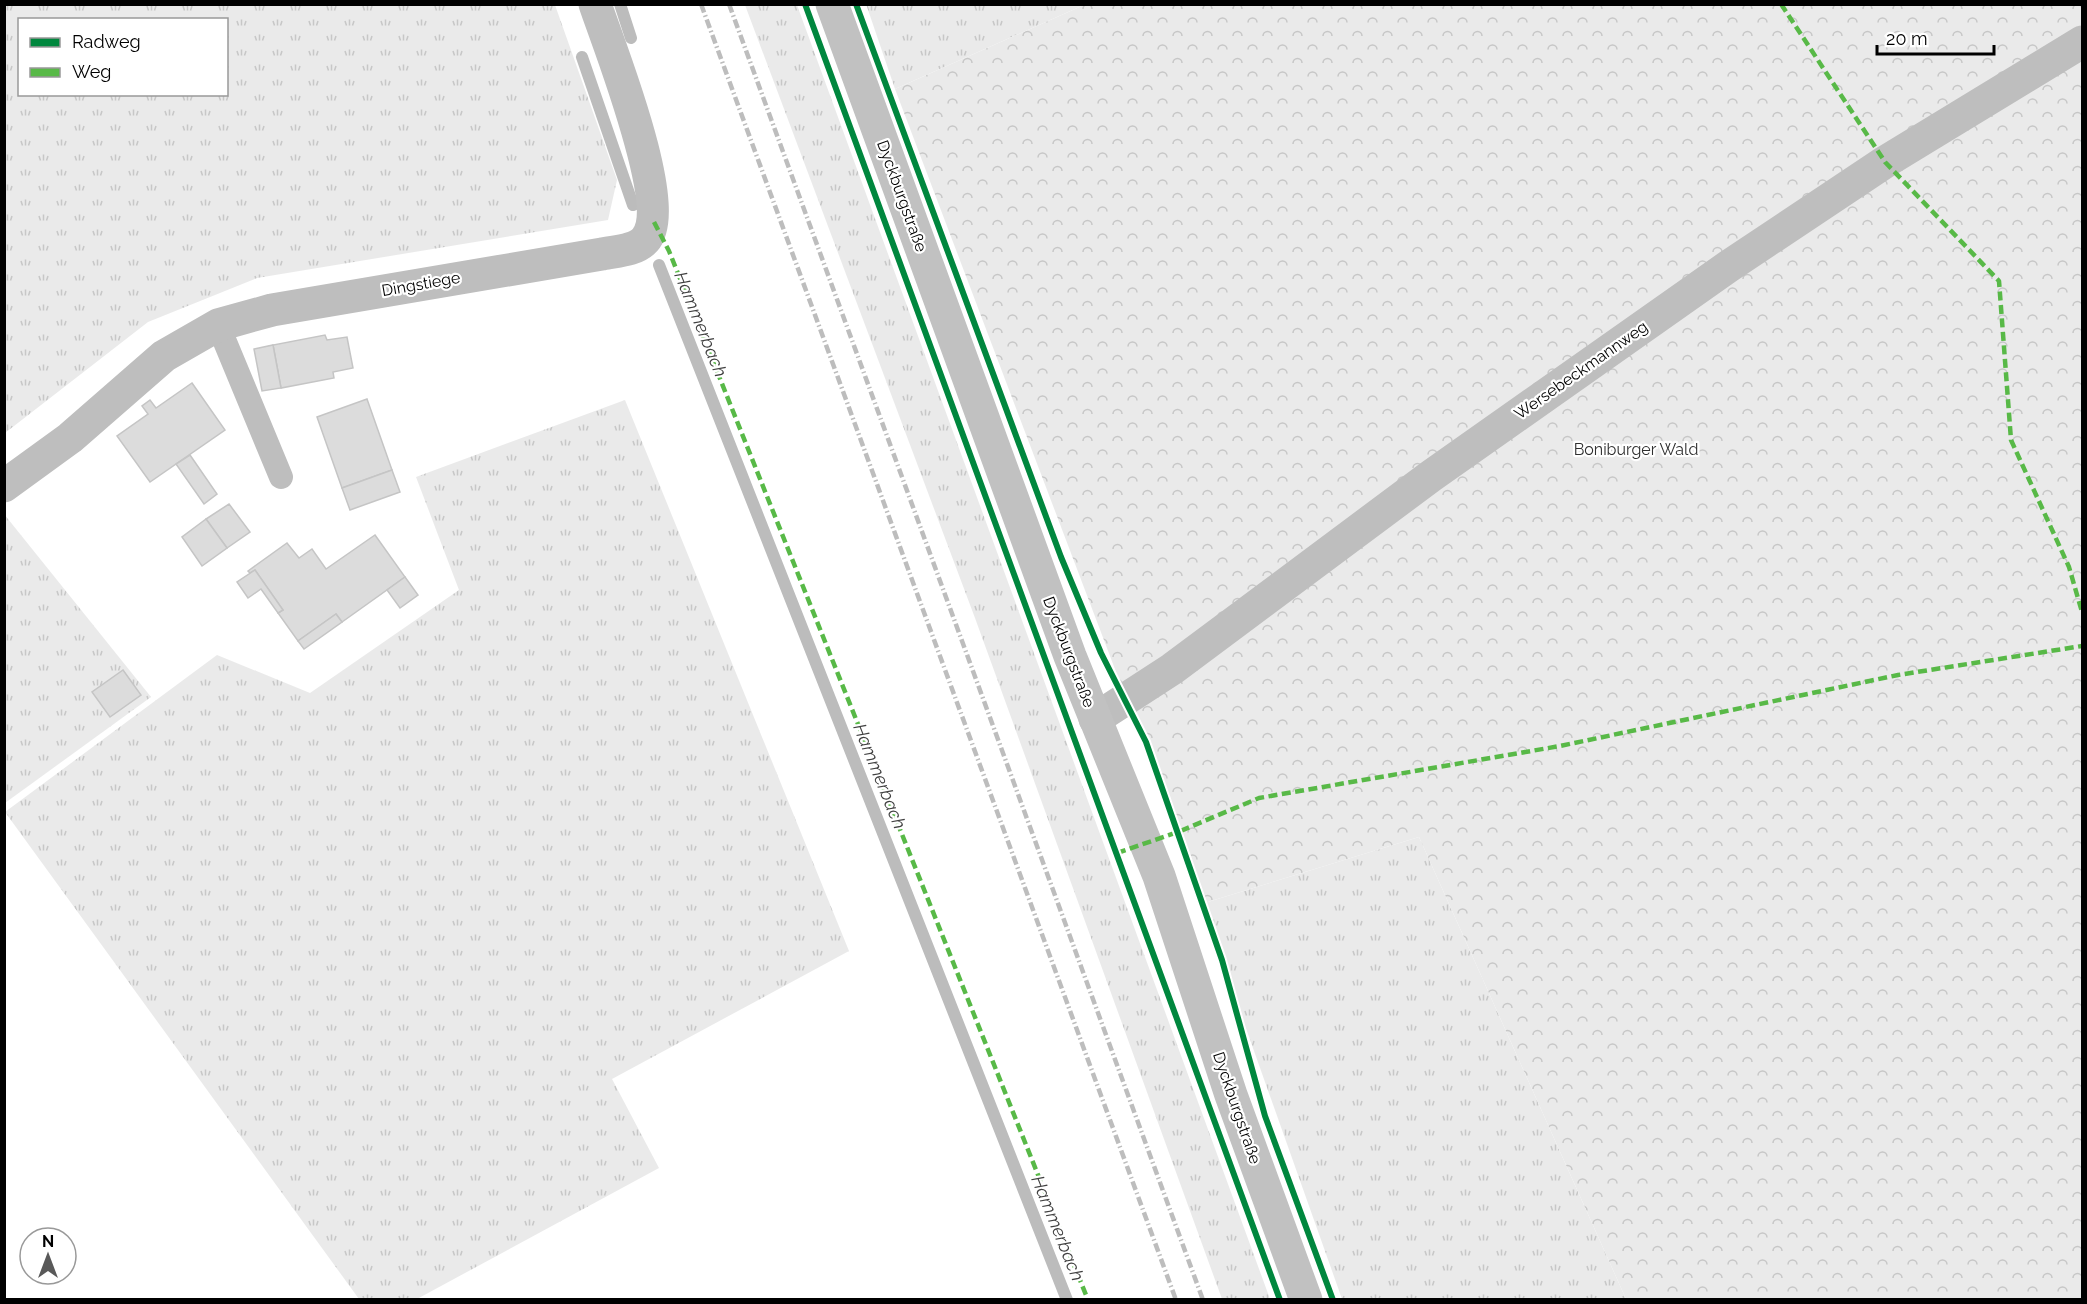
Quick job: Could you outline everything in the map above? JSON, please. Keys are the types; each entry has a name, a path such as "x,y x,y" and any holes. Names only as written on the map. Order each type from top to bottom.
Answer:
{"street":[{"name":"Dingstiege","path":"4,486 70,438 164,356 218,326 272,310 633,248 645,239 654,222 648,165 595,4"},
{"name":"Dyckburgstraße","path":"832,4 1095,719 1132,802 1159,876 1231,1095 1306,1299"},
{"name":"Wersebeckmannweg","path":"1095,719 1172,669 1431,476 1729,266 1885,162 2082,42"}],"lane":[{"path":"218,326 281,477"}],"green space":[{"path":"5,4 555,5 617,180 608,220 257,278 148,322 5,433"},
{"path":"866,4 1084,5 895,89"},
{"path":"745,5 797,5 1270,1299 1222,1299 975,618"},
{"name":"Boniburger Wald","path":"1084,5 2082,5 2082,1299 1626,1299 1419,837 1198,905 1157,780 895,89"},
{"path":"625,400 849,951 612,1079 659,1168 417,1299 359,1299 5,812 217,655 310,693 459,590 416,477"},
{"path":"4,514 151,697 5,803 4,803"},
{"path":"1419,837 1626,1299 1342,1299 1237,1003 1198,905"}],"building":[{"path":"325,335 327,340 347,337 353,368 333,372 334,378 281,388 273,345"},
{"path":"273,345 281,388 262,391 254,349"},
{"path":"192,383 225,430 150,482 117,436 148,414 142,406 150,400 156,408"},
{"path":"367,399 392,470 342,488 317,417"},
{"path":"190,455 217,494 204,504 176,464"},
{"path":"392,470 400,492 350,510 342,488"},
{"path":"229,504 250,532 227,548 206,519"},
{"path":"206,519 227,548 202,566 182,537"},
{"path":"375,535 405,577 342,622 336,614 298,641 278,613 283,610 255,570 250,573 248,571 287,543 299,558 312,549 326,569"},
{"path":"255,570 283,610 278,613 261,589 248,598 237,582"},
{"path":"405,577 418,595 400,608 387,590"},
{"path":"336,614 342,622 304,649 298,641"},
{"path":"123,670 141,695 110,717 92,692"}],"waterway":[{"name":"Hammerbach","path":"620,4 631,38"},
{"name":"Hammerbach","path":"582,57 633,205"},
{"name":"Hammerbach","path":"659,265 1067,1300"}],"railway":[{"path":"701,4 1176,1300"},
{"path":"729,4 1203,1300"}],"marked path":[{"path":"1781,4 1885,162 1999,281 2011,440 2069,567 2082,612"},
{"path":"654,222 669,251 1088,1300"},
{"path":"1117,853 1178,832 1259,798 1560,746 1898,675 2082,646"}],"cycle path":[{"path":"805,4 1280,1300"},
{"path":"856,4 1061,557 1101,653 1146,742 1222,960 1265,1116 1333,1300"}]}
